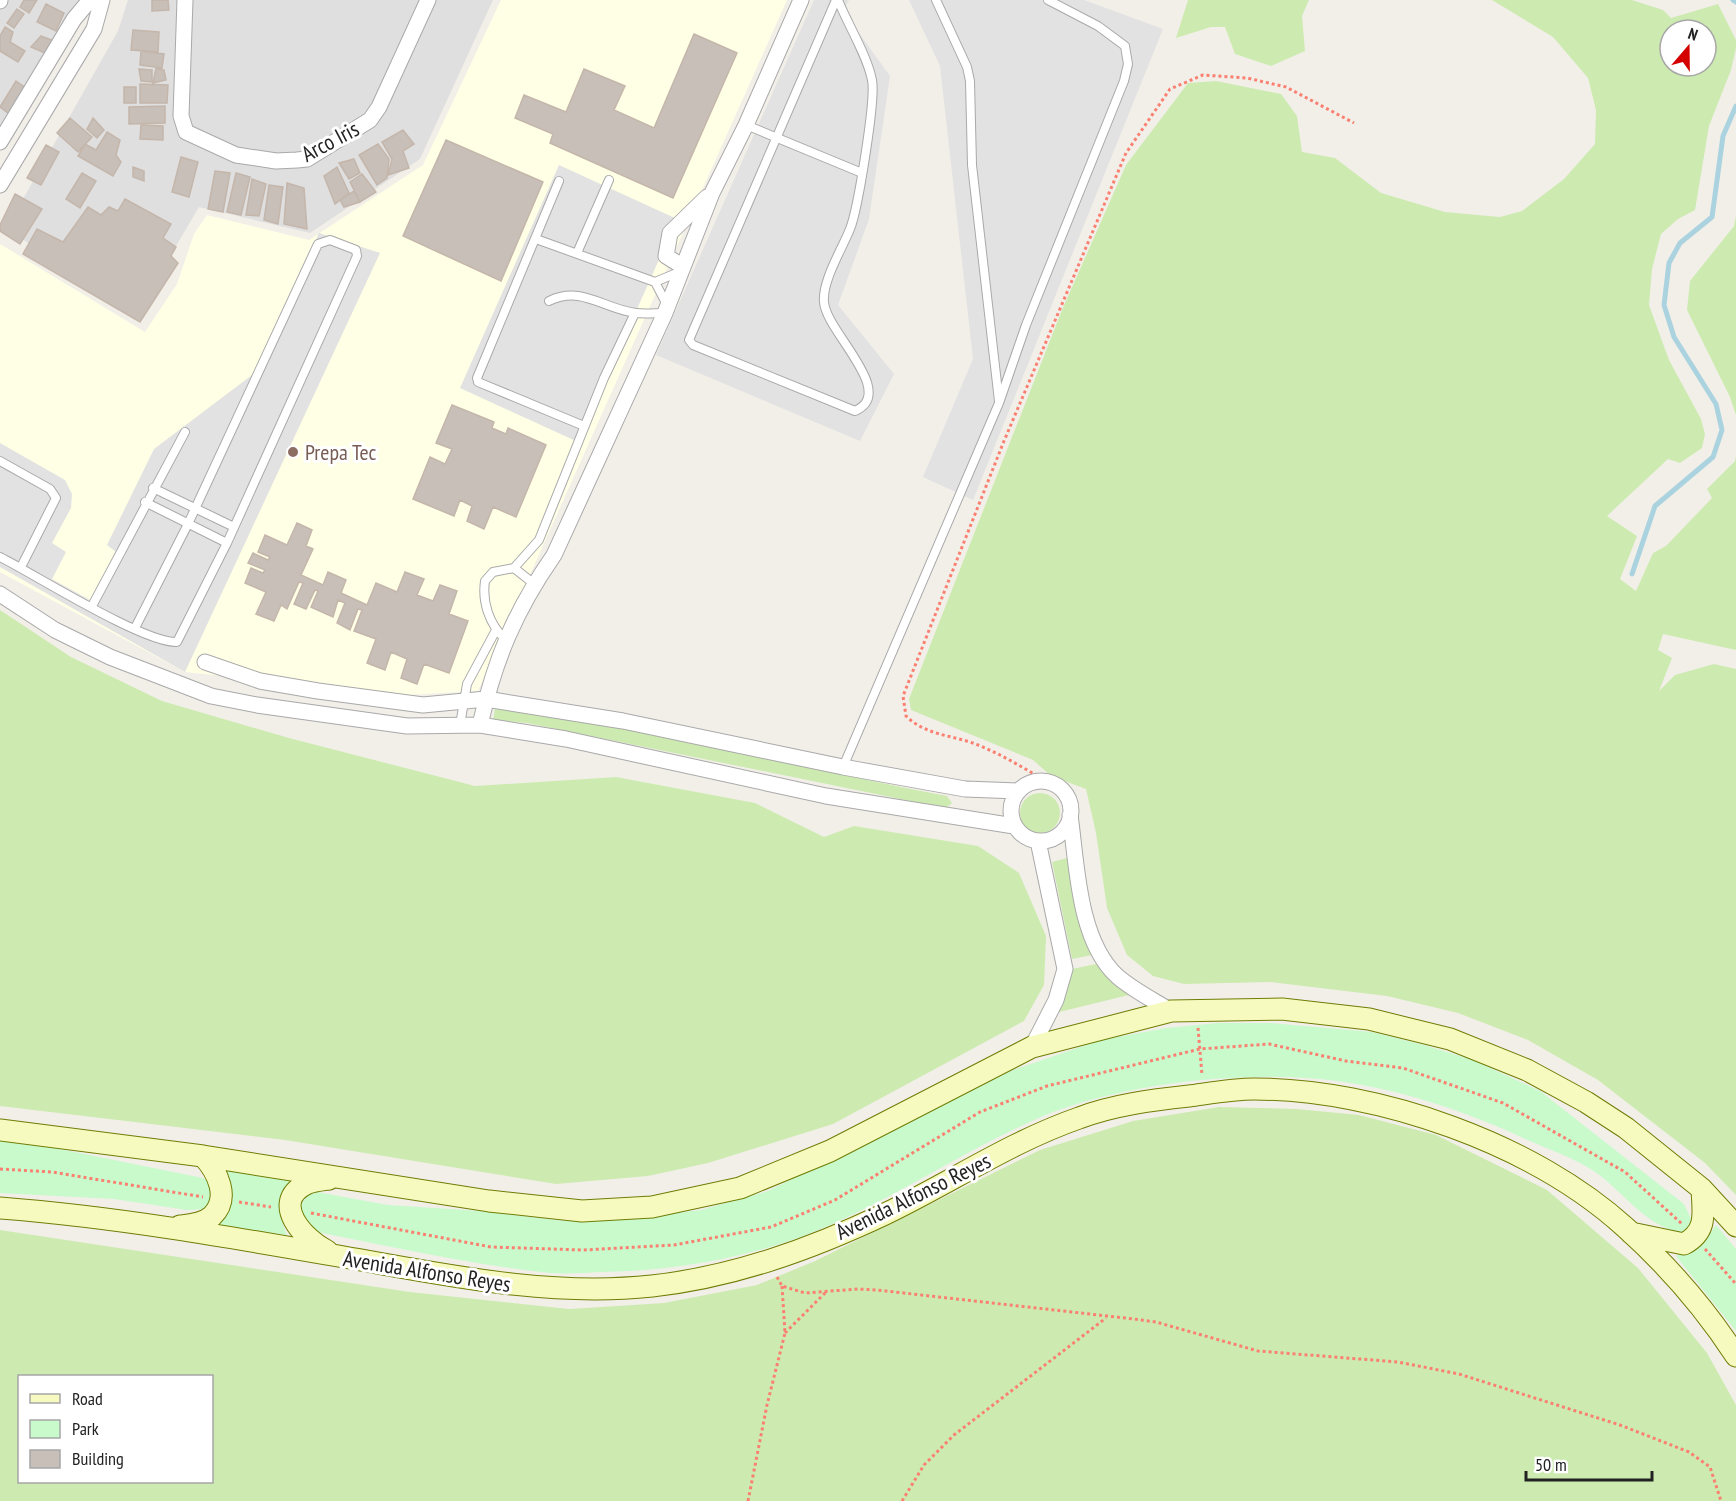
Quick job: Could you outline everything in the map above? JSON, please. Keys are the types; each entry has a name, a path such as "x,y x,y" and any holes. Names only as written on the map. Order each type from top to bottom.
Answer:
{"main road":[{"path":"0,1130 203,1156 489,1201 582,1211 652,1208 740,1188 831,1151 1032,1047 1171,1011 1282,1009 1358,1017 1450,1039 1527,1070 1586,1102 1635,1134 1702,1189 1736,1226"},
{"name":"Avenida Alfonso Reyes","path":"0,1208 171,1228 503,1285 588,1290 652,1286 710,1277 770,1262 885,1214 999,1153 1100,1110 1157,1100 1252,1089 1315,1092 1379,1104 1450,1125 1516,1155 1575,1190 1632,1233 1706,1313 1736,1356"},
{"path":"171,1228 200,1223 212,1217 220,1200 218,1177 203,1156"},
{"path":"335,1256 303,1236 292,1220 290,1209 293,1199 306,1184 342,1177"},
{"path":"1632,1233 1684,1244 1696,1238 1702,1222 1702,1189"}],"street":[{"path":"2,133 74,19 90,0"},
{"path":"0,185 94,29 102,0"},
{"name":"Arco Iris","path":"185,0 181,116 186,132 236,155 276,161 307,159 370,120 379,107 428,0"},
{"path":"480,725 500,634 554,555 666,310 680,269 712,193 746,125 801,0"},
{"path":"680,269 666,256 670,233 712,193"},
{"path":"0,594 55,630 110,657 211,696 257,705 407,726 480,725 566,739 826,796 1014,826 1028,838 1038,841 1050,840 1060,834 1067,825 1070,815"},
{"path":"205,662 260,681 423,705 486,699 623,721 843,767 965,789 1019,791"},
{"path":"257,705 260,681"},
{"path":"1014,826 1011,811 1019,791 1028,784 1048,782 1065,795 1070,815 1083,911 1103,958 1116,975 1171,1011"},
{"path":"1032,1047 1056,1000 1065,969 1038,841"}],"lane":[{"path":"837,0 872,83 862,172 851,227 823,300 834,330 868,379 868,399 855,411 693,345 689,340 837,0"},
{"path":"936,0 967,67 970,81 972,165 999,403"},
{"path":"843,767 999,403 1026,325 1109,122 1128,64 1125,46 1113,35 1048,0"},
{"path":"746,125 862,172"},
{"path":"577,253 609,180"},
{"path":"559,181 477,380 584,426"},
{"path":"0,557 135,628 165,640 177,642 227,543 357,256 356,250 330,240 318,244 188,524 135,628"},
{"path":"536,240 655,282 680,269"},
{"path":"549,301 563,294 579,295 635,313 666,310 655,282"},
{"path":"460,725 462,700 467,684 500,634 485,605 485,581 494,572 514,568 539,540 584,426 635,313"},
{"path":"92,606 145,502 185,432"},
{"path":"0,461 50,489 56,498 21,567"},
{"path":"153,488 234,527"},
{"path":"145,502 227,543"},
{"path":"514,568 533,584"}],"path":[{"path":"1048,782 999,754 922,728 906,716 903,696 995,462 1126,153 1170,88 1203,75 1247,78 1286,87 1354,123"},
{"path":"1196,1011 1204,1094"},
{"path":"0,1169 52,1172 220,1200 290,1209 491,1247 583,1250 674,1245 771,1227 836,1200 980,1112 1009,1098 1047,1086 1200,1049 1269,1044 1346,1061 1403,1068 1456,1084 1503,1103 1625,1172 1696,1238 1736,1284"},
{"path":"748,1501 767,1405 785,1333 782,1286 770,1262"},
{"path":"782,1286 805,1293 858,1288 1156,1322 1258,1351 1398,1362 1459,1374 1620,1425 1689,1452 1710,1467 1721,1501"},
{"path":"785,1333 826,1292"},
{"path":"902,1501 924,1464 954,1435 1107,1316"}],"shaded area":[{"path":"0,0 90,0 0,148"},
{"path":"128,0 493,0 420,159 310,233 199,207 137,312 6,229 118,31"},
{"name":"Prepa Tec","path":"501,0 787,0 478,691 406,695 185,672 0,572 0,244 145,332 177,284 194,234 207,215 309,240 423,165"},
{"path":"814,0 849,0 843,11 890,76 869,219 838,305 894,374 860,441 656,355"},
{"path":"909,0 1084,0 1163,29 973,500 923,477 973,359 940,66"},
{"path":"559,165 677,219 578,442 460,388"},
{"path":"319,233 380,253 185,672 0,567 0,443 65,480 72,494 71,508 52,543 66,552 52,579 97,604 120,555 107,545 154,449 256,372"}],"green space":[{"path":"1188,0 1309,0 1302,16 1305,51 1271,66 1235,54 1225,27 1211,27 1176,38"},
{"path":"1492,0 1632,0 1663,10 1671,18 1718,4 1736,40 1731,70 1709,126 1695,210 1678,219 1661,234 1652,269 1649,305 1669,360 1701,419 1705,434 1702,448 1680,463 1668,459 1607,516 1637,536 1620,579 1636,591 1653,553 1666,546 1712,498 1707,489 1735,461 1736,456 1736,650 1663,634 1658,650 1672,658 1659,691 1675,675 1714,664 1736,669 1736,1195 1705,1163 1598,1080 1528,1040 1458,1013 1387,996 1270,982 1184,984 1153,976 1127,955 1107,908 1096,833 1086,789 1051,776 1033,760 911,710 909,699 1062,310 1126,165 1188,83 1216,81 1281,94 1297,116 1302,152 1335,158 1381,193 1445,212 1500,217 1522,211 1564,179 1595,144 1596,110 1588,78 1553,37"},
{"path":"1736,216 1736,415 1730,397 1687,310 1690,281 1734,226"},
{"path":"0,610 71,657 162,701 289,738 475,786 616,777 755,803 824,837 854,826 978,846 1019,873 1046,936 1044,985 1024,1021 833,1124 708,1163 648,1176 556,1184 285,1140 0,1106"},
{"path":"495,709 609,725 665,736 947,796 952,803 946,808 527,723 493,720"},
{"path":"1040,793 1054,799 1060,813 1054,827 1040,833 1026,827 1020,813 1026,799"},
{"path":"1067,858 1077,916 1092,955 1072,959 1052,862"},
{"path":"1096,964 1129,995 1055,1013 1072,969"},
{"path":"1218,1023 1271,1023 1372,1032 1473,1060 1540,1091 1684,1204 1693,1223 1683,1232 1669,1229 1645,1215 1600,1176 1582,1164 1465,1114 1432,1102 1364,1085 1294,1077 1231,1078 1172,1083 1113,1094 1085,1102 1032,1121 971,1151 880,1201 818,1230 740,1255 671,1267 556,1273 464,1261 322,1233 307,1223 300,1206 308,1194 317,1192 388,1205 481,1211 565,1221 634,1218 701,1210 768,1191 1013,1070 1101,1040 1166,1028"},
{"path":"1219,1107 1297,1109 1359,1115 1436,1135 1547,1190 1638,1268 1707,1353 1736,1405 1736,1501 0,1501 0,1230 410,1292 569,1309 664,1303 757,1285 815,1261 1040,1150 1133,1121"},
{"path":"0,1140 25,1142 203,1178 210,1183 212,1199 205,1209 187,1210 114,1199 0,1193"},
{"path":"220,1169 291,1181 282,1208 282,1221 287,1235 212,1224"},
{"path":"1716,1225 1736,1249 1736,1331 1676,1256 1703,1244"}],"building":[{"path":"24,0 37,0 29,13 20,7"},
{"path":"152,0 168,0 169,10 152,11"},
{"path":"46,4 64,13 56,31 37,22"},
{"path":"17,9 24,14 14,28 7,23"},
{"path":"5,27 13,32 10,42 25,51 18,62 0,51 0,36"},
{"path":"133,30 159,32 158,52 131,50"},
{"path":"694,34 737,53 673,198 550,143 553,134 515,118 524,95 566,112 584,69 625,86 614,110 654,128"},
{"path":"41,36 54,41 47,54 31,47"},
{"path":"141,51 164,54 162,68 140,65"},
{"path":"156,68 164,70 166,80 153,83"},
{"path":"139,69 152,70 152,82 141,81"},
{"path":"16,81 26,88 12,116 0,107"},
{"path":"140,84 168,85 167,103 140,103"},
{"path":"124,87 136,87 136,103 124,103"},
{"path":"165,106 165,123 129,124 129,107"},
{"path":"70,118 92,137 78,152 57,133"},
{"path":"93,118 104,130 97,138 87,129"},
{"path":"141,125 163,126 163,140 140,139"},
{"path":"403,130 414,144 403,151 409,168 388,175 392,159 382,142"},
{"path":"107,132 120,140 116,155 121,162 113,176 78,156 85,144 96,150"},
{"path":"446,140 543,182 501,281 403,236"},
{"path":"378,144 389,159 387,178 377,185 359,155"},
{"path":"46,145 59,152 41,185 27,178"},
{"path":"181,157 198,162 189,197 172,192"},
{"path":"354,159 360,173 349,179 339,163"},
{"path":"133,167 144,171 144,181 133,177"},
{"path":"337,167 349,193 335,204 324,176"},
{"path":"215,171 230,173 223,212 208,209"},
{"path":"82,173 96,181 80,208 66,199"},
{"path":"236,173 250,177 241,215 227,212"},
{"path":"362,174 376,192 360,202 350,182"},
{"path":"252,179 266,184 259,216 246,215"},
{"path":"287,183 304,188 307,229 284,224"},
{"path":"269,185 283,187 278,224 264,220"},
{"path":"354,191 360,202 344,207 340,200"},
{"path":"15,194 42,209 20,244 0,231 0,225"},
{"path":"125,199 171,224 163,238 176,247 171,256 178,263 140,322 23,254 37,229 63,242 88,207 101,215 109,207 118,211"},
{"path":"452,405 494,422 492,428 506,434 508,428 546,445 516,517 493,507 484,529 467,521 472,506 460,500 454,516 413,499 430,457 445,464 452,449 436,443"},
{"path":"297,523 312,530 306,546 313,549 301,575 323,585 328,572 346,580 341,593 367,605 376,583 397,592 405,572 424,579 417,595 433,601 440,585 457,591 449,614 468,621 449,673 424,664 417,684 401,678 407,659 391,652 385,670 367,663 376,639 354,631 362,610 358,609 350,630 337,623 345,603 338,600 333,617 311,607 318,591 315,590 306,609 294,604 303,583 299,582 287,609 281,605 274,621 256,614 266,592 245,583 251,568 263,573 265,570 248,563 253,553 268,560 270,557 258,552 265,535 287,545"}],"waterway":[{"path":"1632,574 1655,506 1713,457 1722,430 1716,404 1674,337 1664,305 1669,263 1680,243 1712,217 1723,136 1736,106"}],"place":[{"name":"Prepa Tec","path":"293,452"}]}
